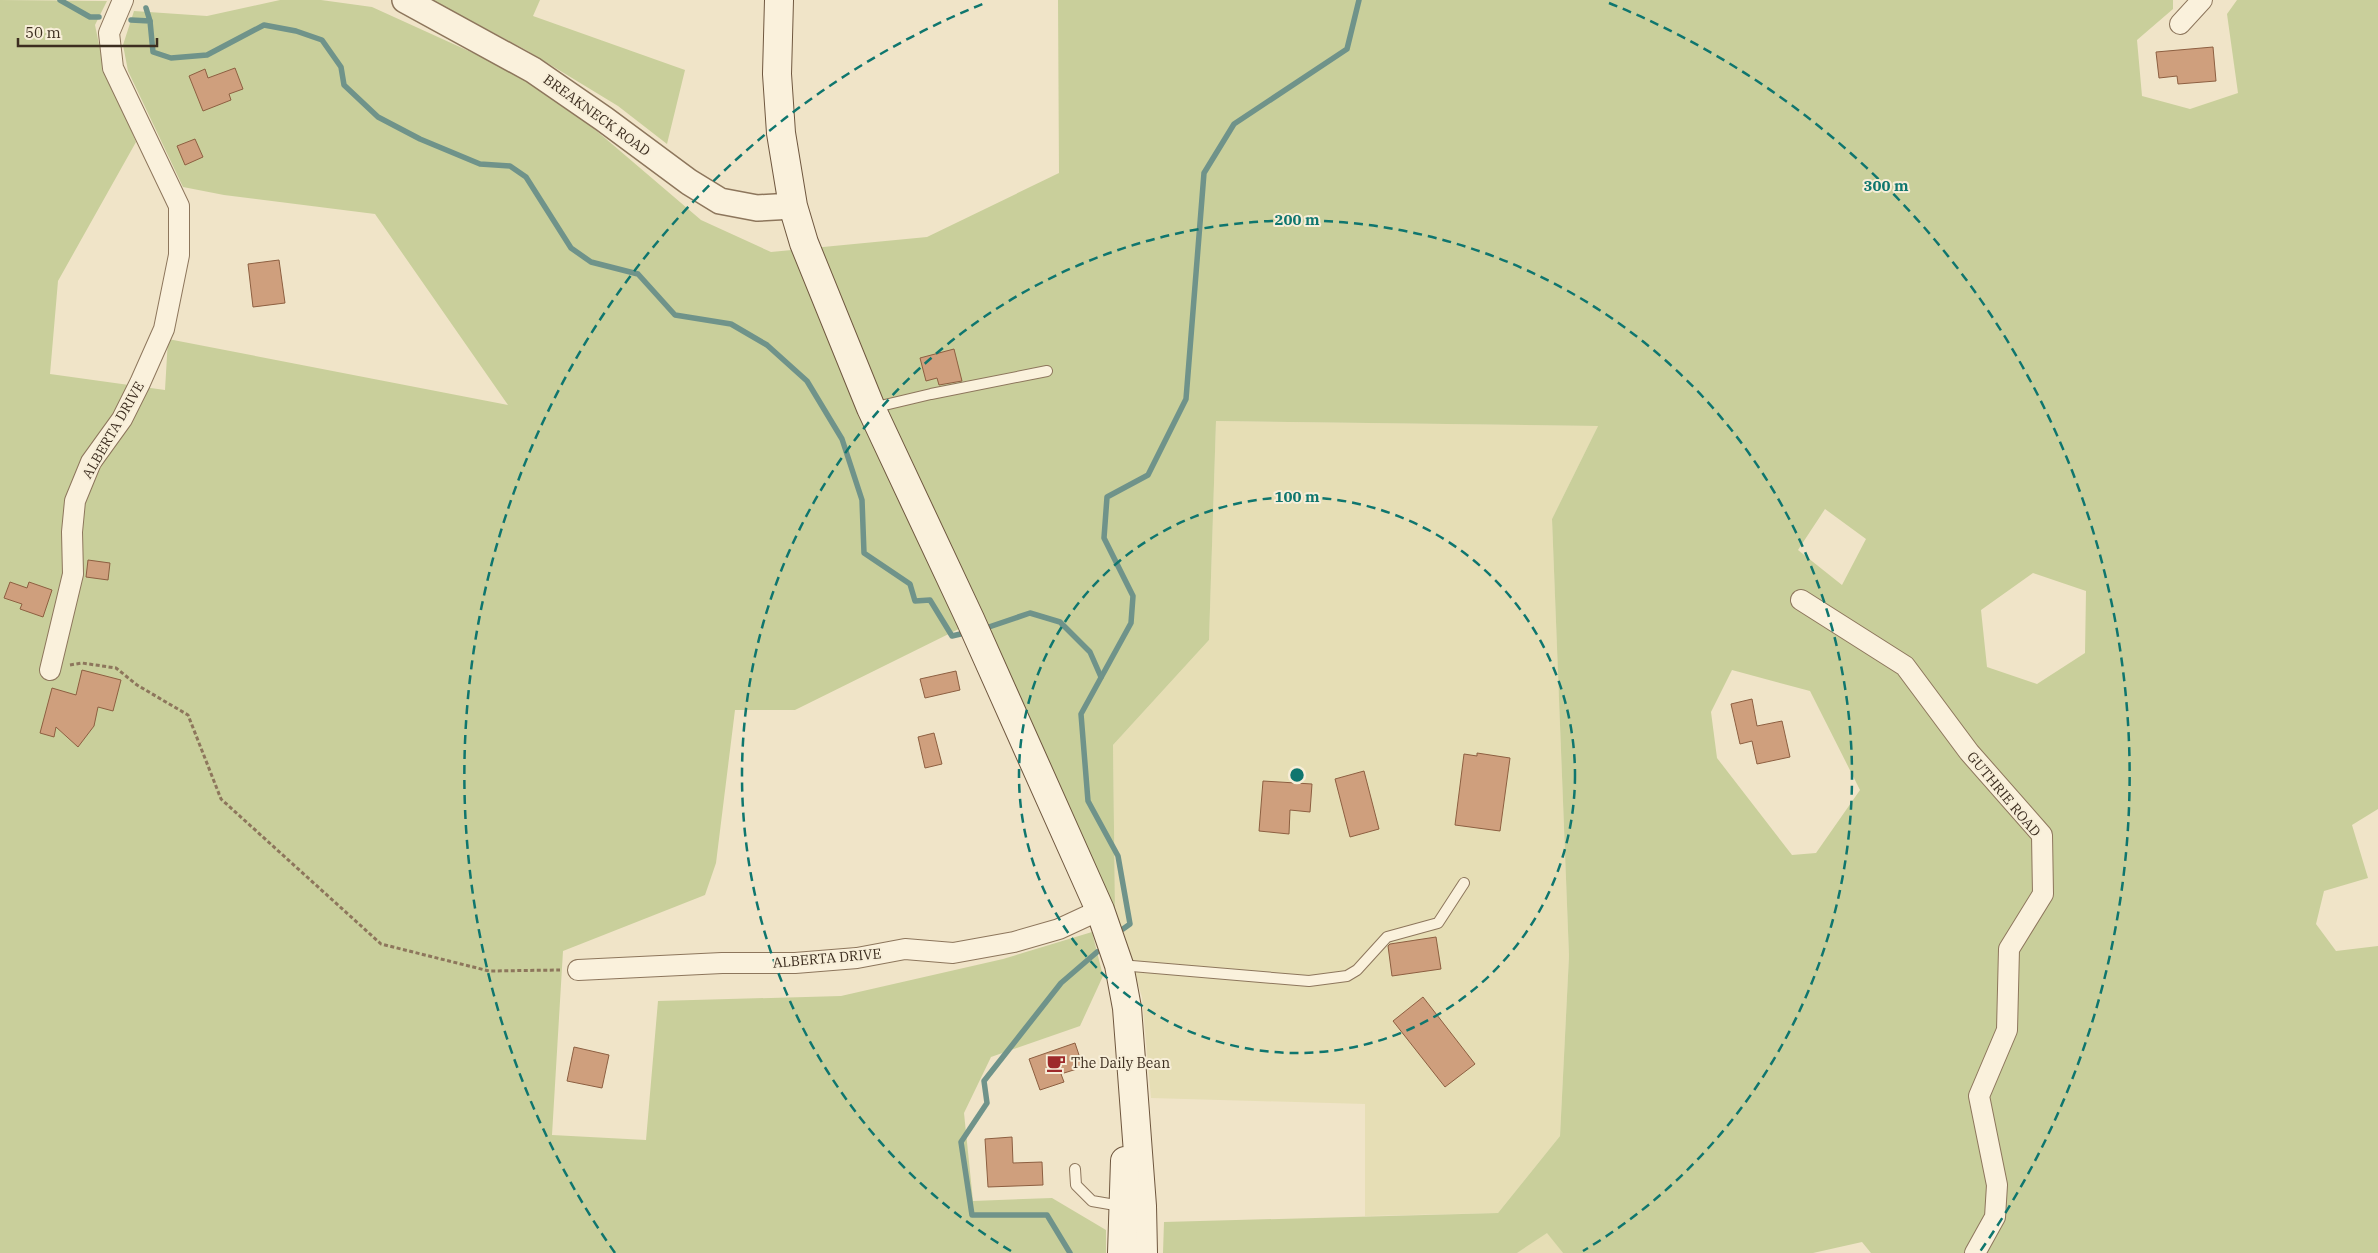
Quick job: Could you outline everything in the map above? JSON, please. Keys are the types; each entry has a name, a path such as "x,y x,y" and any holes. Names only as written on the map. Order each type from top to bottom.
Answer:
{"main road":[{"path":"779,0 777,74 781,133 793,206 804,242 871,408 975,631 1100,910 1119,965 1126,1008 1131,1060 1132,1206 1122,1253"},
{"path":"1132,1206 1143,1253"}],"street":[{"name":"ALBERTA DRIVE","path":"50,670 73,574 72,532 75,501 91,462 122,419 164,329 179,255 179,206 113,68 109,33 123,0"},
{"name":"BREAKNECK ROAD","path":"405,0 533,70 604,119 689,182 720,201 757,208 793,206"},
{"path":"2180,24 2202,0"},
{"name":"GUTHRIE ROAD","path":"1801,600 1905,666 1969,752 2042,835 2043,894 2008,949 2007,1030 1979,1096 1996,1185 1995,1217 1975,1253"},
{"name":"ALBERTA DRIVE","path":"578,970 722,963 795,963 857,958 905,950 953,952 1014,942 1050,931 1100,910"}],"lane":[{"path":"871,408 1047,371"},
{"path":"1119,965 1309,981 1347,976 1357,970 1387,937 1438,923 1464,883"},
{"path":"1075,1169 1076,1185 1092,1201 1132,1206"}],"path":[{"path":"50,670 82,663 116,668 137,685 188,715 221,799 381,944 489,971 578,970"}],"shaded area":[{"path":"1216,421 1598,426 1552,519 1569,956 1560,1136 1498,1213 1365,1216 1365,1104 1151,1098 1142,997 1115,911 1113,745 1209,640"},
{"path":"1547,1232 1563,1253 1517,1253"}],"green space":[{"path":"0,0 107,1 95,25 102,59 136,142 58,281 50,374 165,390 168,339 508,405 375,214 224,195 183,187 128,71 123,45 134,11 207,16 280,0 321,0 372,7 528,78 592,127 701,220 771,252 927,237 1059,173 1058,0 2173,0 2173,9 2137,40 2142,96 2190,109 2238,93 2227,14 2237,0 2378,0 2378,809 2352,825 2368,878 2324,891 2316,924 2336,951 2378,946 2378,1253 1871,1253 1862,1242 1813,1253 1563,1253 1547,1233 1517,1253 1163,1253 1164,1222 1498,1213 1560,1136 1569,956 1552,519 1598,426 1216,421 1209,640 1113,745 1115,911 983,617 795,710 735,710 716,863 705,895 563,951 552,1135 646,1140 658,1001 841,996 1003,959 1092,932 1103,976 1080,1026 991,1057 964,1113 973,1201 1052,1198 1106,1230 1106,1253 0,1253","holes":["1825,509 1866,539 1842,585 1798,550","2033,573 2086,591 2085,653 2037,684 1987,667 1981,610","1732,670 1810,691 1860,790 1816,853 1792,855 1717,758 1711,712"]},
{"path":"432,0 540,0 533,16 685,70 667,144 618,106 526,50"}],"building":[{"path":"2213,47 2216,81 2178,84 2177,76 2159,78 2156,52"},
{"path":"235,68 243,89 229,94 231,100 203,111 189,76 205,69 208,78"},
{"path":"195,139 203,157 185,165 177,146"},
{"path":"279,260 285,303 253,307 248,264"},
{"path":"954,349 962,381 939,385 937,378 926,381 920,358"},
{"path":"88,560 110,563 108,580 86,577"},
{"path":"10,582 27,588 29,582 52,590 43,617 20,609 22,604 4,598"},
{"path":"82,670 121,680 113,711 98,707 94,726 78,747 56,727 54,737 40,733 52,688 76,695"},
{"path":"956,671 960,690 925,698 920,679"},
{"path":"1752,699 1757,726 1782,721 1790,757 1757,764 1752,741 1740,744 1731,704"},
{"path":"934,733 942,764 925,768 918,737"},
{"path":"1477,753 1510,758 1500,831 1455,825 1464,754 1477,756"},
{"path":"1364,771 1379,829 1350,837 1335,779"},
{"path":"1263,781 1312,784 1310,812 1290,810 1289,834 1259,831"},
{"path":"1436,937 1441,969 1392,976 1388,946 1390,944"},
{"path":"1423,997 1475,1064 1445,1087 1393,1021"},
{"name":"The Daily Bean","path":"1075,1043 1083,1067 1061,1074 1064,1082 1040,1090 1029,1059"},
{"path":"574,1047 609,1055 602,1088 567,1081"},
{"path":"1012,1137 1013,1163 1042,1162 1043,1185 988,1187 985,1139"}],"waterway":[{"path":"60,0 90,17 99,17"},
{"path":"1123,929 1130,924 1118,856 1088,801 1081,714 1131,623 1133,596 1104,538 1107,497 1148,475 1186,399 1204,173 1234,124 1347,49 1359,0"},
{"path":"146,8 150,21"},
{"path":"131,20 150,21 153,52 171,58 207,55 264,25 296,31 322,40 341,67 344,85 378,117 420,139 480,164 510,166 526,177 571,248 591,262 638,274 675,315 731,324 767,345 807,381 842,439 862,500 864,553 910,584 915,601 930,600 952,636 969,632"},
{"path":"983,629 1030,613 1060,622 1090,652 1101,677"},
{"path":"1070,1253 1047,1215 972,1215 961,1142 987,1103 984,1081 1061,983 1097,952"}],"place":[{"name":"The Daily Bean","path":"1056,1063"}]}
